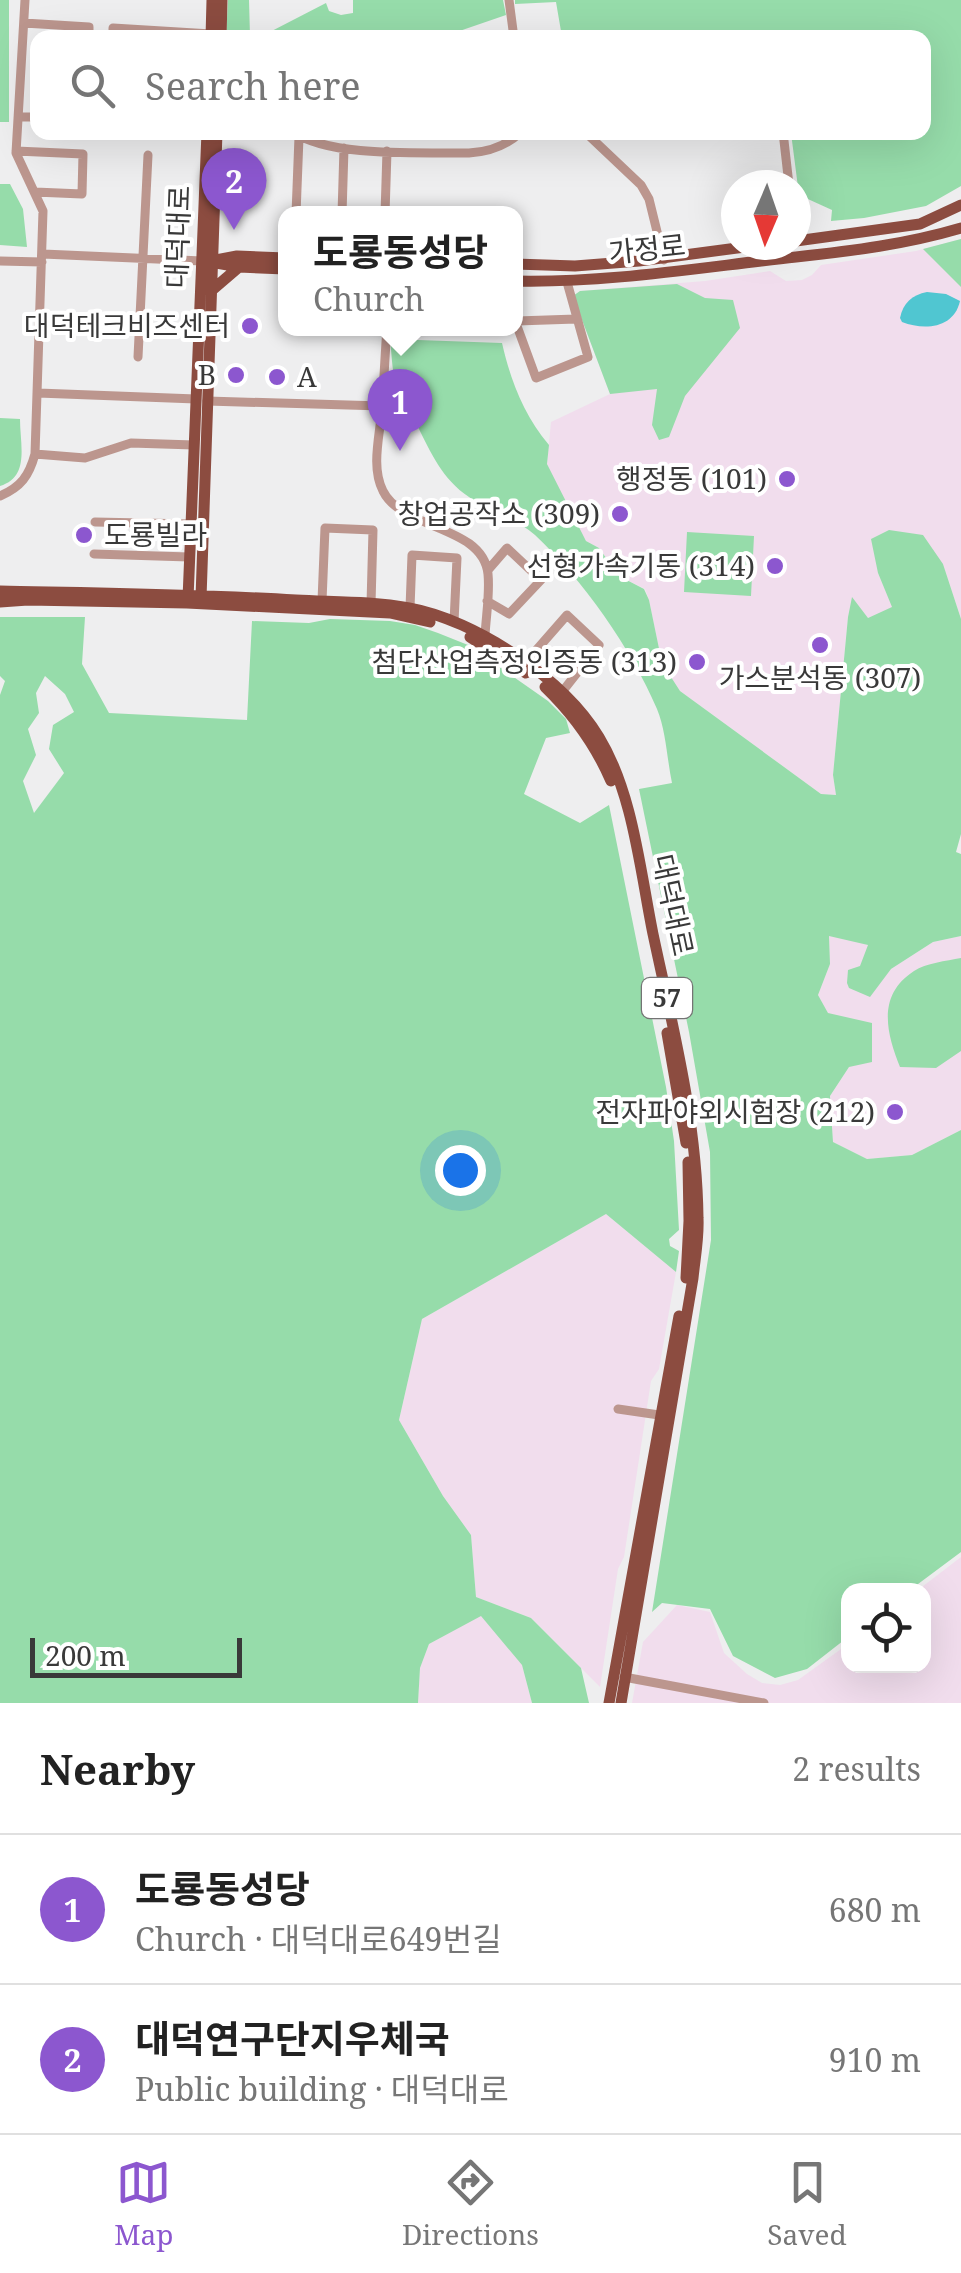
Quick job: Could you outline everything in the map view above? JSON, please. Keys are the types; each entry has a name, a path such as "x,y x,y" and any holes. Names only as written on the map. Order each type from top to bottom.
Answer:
{"main road":[{"path":"212,0 214,30"},
{"path":"215,30 222,0"},
{"name":"대덕대로","path":"194,599 207,261 207,140"},
{"name":"대덕대로","path":"194,599 190,556 194,445 211,292 207,261 216,140"},
{"name":"가정로","path":"811,245 920,224 961,205"},
{"name":"가정로","path":"811,248 896,245 961,228"},
{"name":"가정로","path":"523,264 576,266 721,250"},
{"path":"207,261 237,256 278,258"},
{"name":"가정로","path":"523,281 567,282 666,272 731,260"},
{"path":"207,261 239,268 278,269"},
{"path":"211,292 239,268"},
{"path":"0,592 194,599"},
{"path":"0,602 194,599"},
{"name":"대덕대로","path":"194,599 372,604 410,608 454,622 485,636 562,692 599,736 622,792 691,1122 698,1221 694,1278 664,1416"},
{"name":"대덕대로","path":"194,599 390,613 453,629 478,641 543,685 567,708 599,752 619,804 668,1042 688,1163 690,1222 686,1278 620,1677 620,1703"},
{"name":"대덕대로","path":"610,1703 620,1677"}],"street":[{"path":"0,496 14,490 28,476 35,454 43,211 16,151 25,0"},
{"path":"509,0 513,30"},
{"path":"24,23 90,27 90,30"},
{"path":"50,25 50,30"},
{"path":"113,30 138,30"},
{"path":"18,117 30,117"},
{"path":"296,140 296,206"},
{"path":"307,140 318,145 387,151 484,152 509,140"},
{"path":"593,140 640,185 649,199 666,272"},
{"path":"784,140 787,170"},
{"path":"342,206 344,148"},
{"path":"16,151 83,154 82,194 35,192"},
{"path":"385,206 387,151"},
{"path":"138,357 148,155"},
{"path":"0,261 207,261"},
{"path":"521,336 536,378 588,357 567,282"},
{"path":"523,320 576,320"},
{"path":"386,336 378,474 381,488 401,512 476,549 488,570 485,636"},
{"path":"38,393 382,406"},
{"path":"35,454 85,458 132,443 194,445"},
{"path":"95,522 191,524"},
{"path":"322,601 324,528 374,530 372,604"},
{"path":"410,608 412,555 457,558 472,546"},
{"path":"487,600 509,614 541,580 507,548 488,570"},
{"path":"94,554 190,556"},
{"path":"454,622 457,558"},
{"path":"525,663 567,614 600,645 562,692"},
{"path":"618,1409 664,1416"},
{"path":"620,1677 764,1703"}],"shaded area":[{"path":"961,239 961,619 943,564 878,573 893,608 868,618 852,599 833,775 836,795 821,794 680,691 662,663 645,589 619,576 599,548 586,541 565,508 547,464 551,422 610,394 573,296 580,291 705,281 770,271 786,281 802,280 821,265 916,251"},
{"path":"829,936 868,945 891,969 933,942 961,936 961,1130 912,1155 867,1159 833,1142 830,1096 849,1067 818,995 830,964"},
{"path":"606,1214 676,1272 659,1369 651,1381 600,1687 531,1618 476,1597 471,1535 443,1496 399,1420 422,1319"},
{"path":"961,1557 961,1703 632,1703 643,1642 677,1605 710,1612 724,1653 762,1683 780,1685 798,1680 841,1649 841,1673 931,1673 931,1583 927,1583"},
{"path":"481,1615 522,1665 532,1703 418,1703 420,1668 429,1644"}],"green space":[{"path":"0,0 9,0 9,122 0,122"},
{"path":"228,0 249,0 250,30 226,30"},
{"path":"353,0 503,0 506,15 462,30 274,30 326,3 329,11 353,13"},
{"path":"515,0 961,0 961,186 926,206 831,221 832,210 811,200 811,170 796,170 792,140 931,140 931,30 561,30 556,2 515,4"},
{"path":"0,184 10,184 23,209 27,247 0,245"},
{"path":"961,239 961,287 923,249"},
{"path":"677,284 705,298 733,300 740,328 685,396 669,437 659,440 652,425 657,389 610,394 573,296 580,291"},
{"path":"390,339 502,343 520,397 549,445 547,464 586,541 599,548 619,576 644,589 662,663 680,691 821,794 836,795 833,775 852,597 868,618 892,607 878,573 871,539 889,530 923,535 943,564 961,619 961,834 956,852 961,854 961,936 933,942 891,969 870,997 849,988 847,983 848,970 860,966 868,945 829,936 830,964 818,995 828,1013 872,1023 872,1062 849,1067 830,1096 833,1142 867,1159 912,1155 961,1130 961,1552 919,1583 841,1583 841,1642 807,1669 775,1678 733,1656 710,1609 662,1603 652,1612 711,1240 710,1152 639,789 672,783 660,718 620,639 571,573 528,529 469,497 444,474 402,400 393,373"},
{"path":"0,418 20,419 22,449 16,475 0,486"},
{"path":"687,532 754,536 751,596 684,592"},
{"path":"0,617 85,617 82,664 109,713 247,720 252,621 390,621 415,625 468,645 548,701 566,719 570,733 546,738 524,794 580,823 609,805 674,1141 679,1230 669,1239 670,1246 679,1251 676,1272 606,1214 422,1319 399,1420 443,1496 471,1535 476,1597 531,1618 581,1668 589,1703 532,1703 522,1665 481,1616 429,1644 420,1668 418,1703 0,1703 0,695 5,681 0,676","holes":["45,676 65,694 74,712 53,725 49,749 64,773 34,813 23,781 36,755 28,729 39,713 36,693"]},
{"path":"961,958 961,1051 936,1068 900,1067 889,1028 894,991 919,968"}],"water":[{"path":"927,292 946,294 960,301 952,317 929,326 902,322 906,304"}],"place":[{"name":"대덕연구단지우체국","path":"234,230"},
{"name":"대덕테크비즈센터","path":"250,326"},
{"name":"B","path":"236,375"},
{"name":"A","path":"277,377"},
{"name":"도룡동성당","path":"400,451"},
{"name":"행정동 (101)","path":"787,479"},
{"name":"창업공작소 (309)","path":"620,514"},
{"name":"도룡빌라","path":"84,535"},
{"name":"선형가속기동 (314)","path":"775,566"},
{"name":"가스분석동 (307)","path":"820,645"},
{"name":"첨단산업측정인증동 (313)","path":"697,662"},
{"name":"전자파야외시험장 (212)","path":"895,1112"}]}
